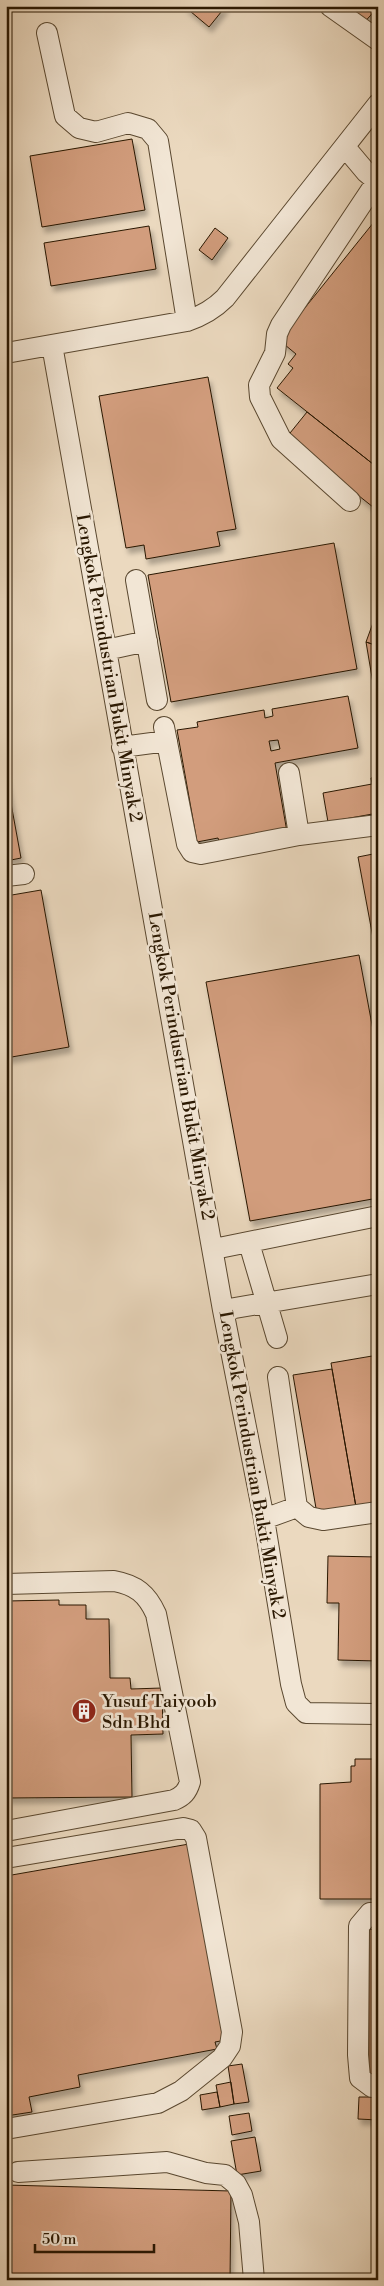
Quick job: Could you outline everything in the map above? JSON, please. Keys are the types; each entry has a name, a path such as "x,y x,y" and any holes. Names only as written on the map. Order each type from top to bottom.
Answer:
{"street":[{"path":"330,6 375,31"},
{"path":"47,33 65,116 79,128 96,132 128,123 148,129 158,141 186,321"},
{"path":"6,353 186,321 214,309 225,298 378,104"},
{"path":"344,147 377,181 281,325 277,334 275,353 260,385 260,397 281,439 350,501"},
{"name":"Lengkok Perindustrian Bukit Minyak 2","path":"52,345 122,747 214,1249 223,1310 264,1519 291,1684 296,1703 306,1713 378,1714"},
{"path":"136,580 157,700"},
{"path":"106,650 146,642"},
{"path":"122,747 165,734 187,844 192,852 201,854 299,835 378,825"},
{"path":"289,773 299,835"},
{"path":"214,1249 378,1216"},
{"path":"249,1243 277,1338"},
{"path":"223,1310 378,1284"},
{"path":"278,1377 297,1507 309,1517 323,1520 378,1512"},
{"path":"264,1519 297,1507"},
{"path":"6,1584 114,1581 128,1584 145,1596 156,1614 190,1782 187,1790 174,1800 6,1831"},
{"path":"6,1858 182,1828 191,1830 196,1838 232,2032 230,2046 222,2058 182,2091 158,2103 6,2129"},
{"path":"378,1913 370,1913 359,1926 358,2055 360,2078 372,2087 378,2087"},
{"path":"18,2172 167,2162 206,2173 225,2175 236,2184 242,2195 249,2222 254,2280"}],"building":[{"path":"184,6 226,6 209,27"},
{"path":"339,6 378,6 378,7 362,25"},
{"path":"132,139 145,210 42,227 30,156"},
{"path":"378,217 378,468 277,388 293,368 288,364 296,354 279,340"},
{"path":"149,226 156,269 51,286 44,243"},
{"path":"215,228 228,238 212,260 199,250"},
{"path":"208,377 236,529 217,532 220,546 146,559 144,545 126,548 99,396"},
{"path":"307,412 378,468 378,511 286,438"},
{"path":"334,543 357,669 171,702 148,575"},
{"path":"378,609 378,646 366,642"},
{"path":"366,642 378,646 378,713"},
{"path":"348,696 358,748 275,763 287,832 220,844 218,838 197,842 177,730 198,727 197,722 264,710 265,718 273,716 272,709","holes":["278,740 280,749 271,751 269,741"]},
{"path":"6,776 21,858 6,861"},
{"path":"378,777 378,813 328,822 323,793 372,784 371,778"},
{"path":"378,853 378,965 358,857"},
{"path":"41,890 69,1047 6,1058 6,896"},
{"path":"359,955 378,1057 378,1198 250,1221 206,982"},
{"path":"378,1355 378,1504 356,1507 331,1363"},
{"path":"332,1369 356,1507 317,1514 293,1375"},
{"path":"328,1556 378,1557 378,1661 338,1660 339,1603 327,1603"},
{"name":"Yusuf Taiyoob Sdn Bhd","path":"59,1600 59,1605 86,1605 86,1619 109,1619 110,1678 130,1678 131,1689 162,1688 163,1734 131,1735 132,1797 6,1798 6,1601"},
{"path":"355,1759 378,1759 378,1899 320,1899 320,1784 351,1782 351,1766 355,1766"},
{"path":"189,1844 226,2040 215,2042 217,2049 78,2075 80,2087 29,2097 32,2112 6,2116 6,1876"},
{"path":"369,1929 378,1930 378,2077 369,2077"},
{"path":"242,2064 249,2102 234,2104 228,2066"},
{"path":"231,2082 234,2104 220,2107 216,2085"},
{"path":"217,2092 220,2107 202,2110 200,2095"},
{"path":"359,2097 378,2097 378,2120 358,2119"},
{"path":"249,2113 252,2131 232,2135 229,2116"},
{"path":"255,2137 261,2171 237,2175 231,2141"},
{"path":"6,2185 231,2191 230,2280 6,2280"}],"place":[{"name":"Yusuf Taiyoob Sdn Bhd","path":"84,1711"}]}
